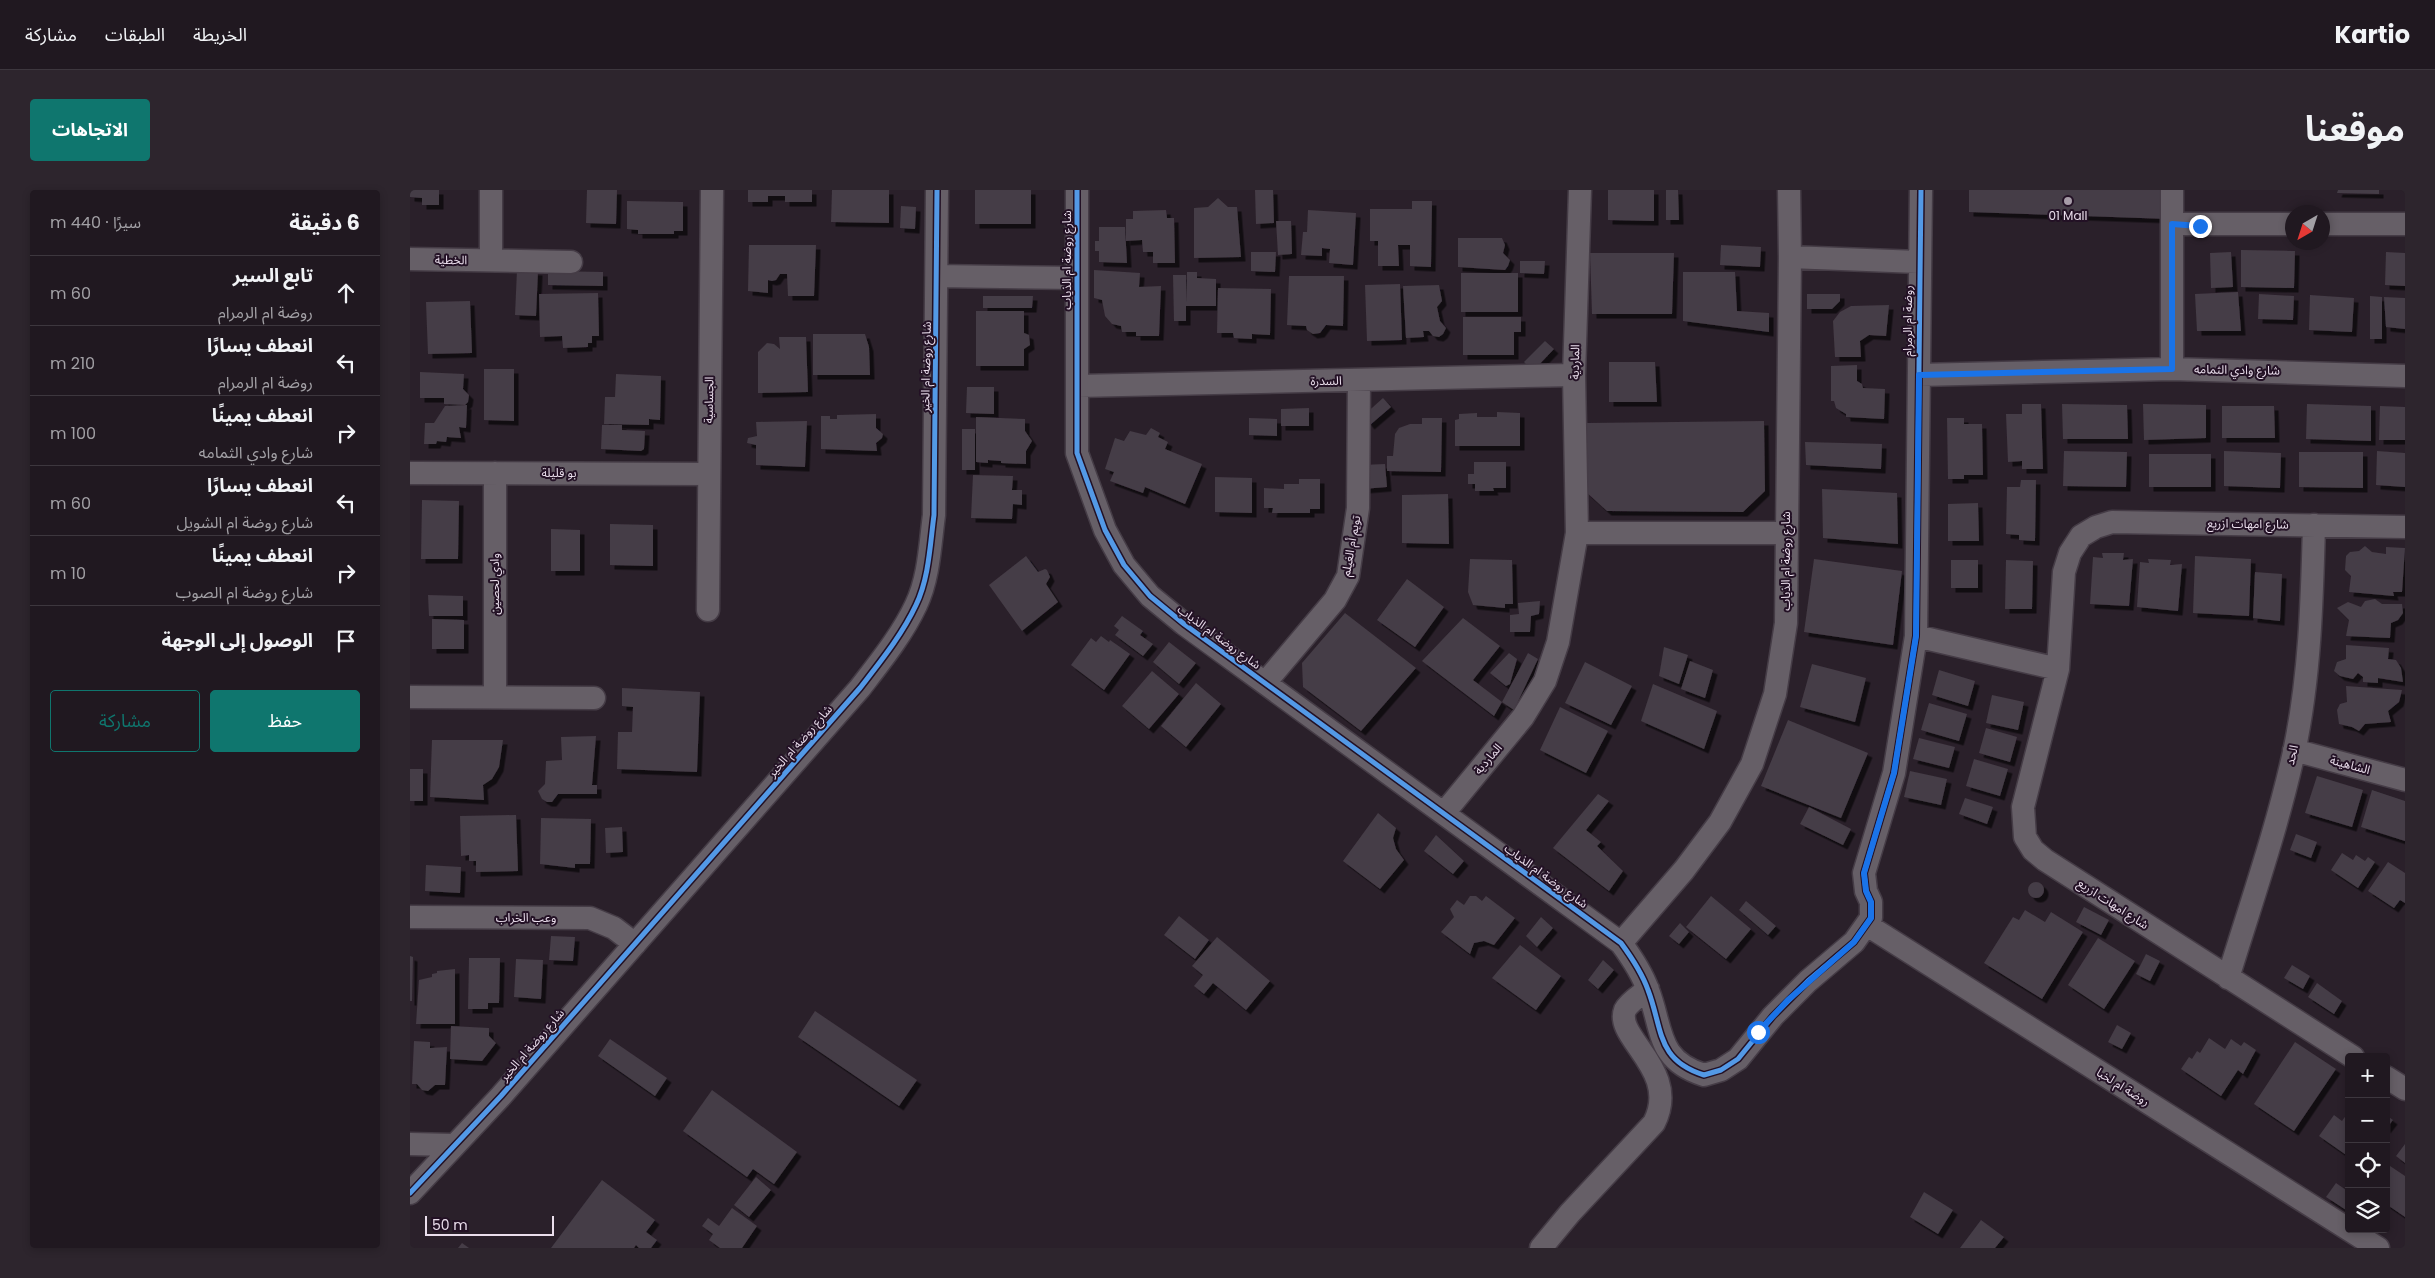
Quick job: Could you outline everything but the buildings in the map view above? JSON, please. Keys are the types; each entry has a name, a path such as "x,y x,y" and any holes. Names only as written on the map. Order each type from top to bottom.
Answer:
{"street":[{"path":"491,190 491,260"},
{"name":"الجساسية","path":"708,610 712,190"},
{"name":"شارع روضة ام الخير","path":"410,1193 501,1096 860,688 891,648 916,604 928,565 934,515 937,190"},
{"name":"شارع روضة ام الذياب","path":"1077,190 1077,453 1105,530 1124,565 1150,596 1184,624 1621,943 1684,870 1720,822 1752,764 1775,694 1786,622 1789,190"},
{"name":"الماردية","path":"1444,813 1523,718 1544,681 1558,642 1577,533 1574,375 1580,190"},
{"name":"روضة ام الرمرام","path":"1867,925 1872,910 1866,891 1864,873 1894,773 1916,636 1919,375 1918,262 1921,190"},
{"path":"2172,190 2172,369"},
{"path":"2172,224 2285,224"},
{"path":"2330,224 2405,224"},
{"path":"1790,257 1918,262"},
{"name":"الخطية","path":"410,259 571,262"},
{"name":"شارع روضة ام الذياب","path":"937,276 1077,278"},
{"name":"شارع وادي الثمامه","path":"1919,375 2172,369 2405,376"},
{"name":"السدرة","path":"1077,386 1574,375"},
{"name":"تويم أم الغيلم","path":"1265,683 1335,600 1348,576 1358,508 1359,380"},
{"name":"بو قليلة","path":"410,473 708,474"},
{"name":"وادي لحصين","path":"495,473 495,696"},
{"name":"شارع امهات ازريع","path":"2347,1053 2045,860 2033,850 2025,837 2023,807 2058,670 2064,572 2070,553 2081,536 2096,527 2112,522 2405,527"},
{"name":"الحد","path":"2228,978 2275,829 2294,750 2309,644 2314,525"},
{"path":"1577,533 1786,533"},
{"path":"1916,636 2058,670"},
{"path":"410,696 594,698"},
{"name":"الشاهينة","path":"2294,750 2405,780"},
{"name":"وعب الخراب","path":"410,917 590,918 614,928 635,944"},
{"path":"1621,943 1640,972 1648,989 1660,1036 1670,1054 1677,1062 1694,1072 1704,1075 1713,1074 1738,1059 1783,1005 1854,942 1867,925"},
{"name":"روضة ام لخبا","path":"1867,925 2378,1248"},
{"path":"1541,1248 1570,1213 1654,1123 1658,1115 1661,1099 1659,1079 1626,1028 1624,1017 1627,1007 1648,989"},
{"path":"2390,1080 2405,1089"},
{"path":"410,1144 453,1145"}],"cycle path":[{"path":"410,1193 501,1096 860,688 890,648 916,605 924,584 934,515 937,190"},
{"path":"1077,190 1077,453 1105,530 1124,565 1150,596 1184,624 1621,943 1646,984 1664,1042 1669,1052 1688,1069 1704,1075 1721,1070 1738,1059 1773,1016 1808,981 1854,942 1871,918 1871,902 1866,891 1864,873 1894,773 1916,636 1921,190"}],"place":[{"name":"01 Mall","path":"2068,201"}],"route":[{"path":"1758,1032 1808,981 1854,942 1871,918 1871,902 1866,891 1864,873 1894,773 1916,636 1919,375 2172,369 2172,224 2200,226"}]}
